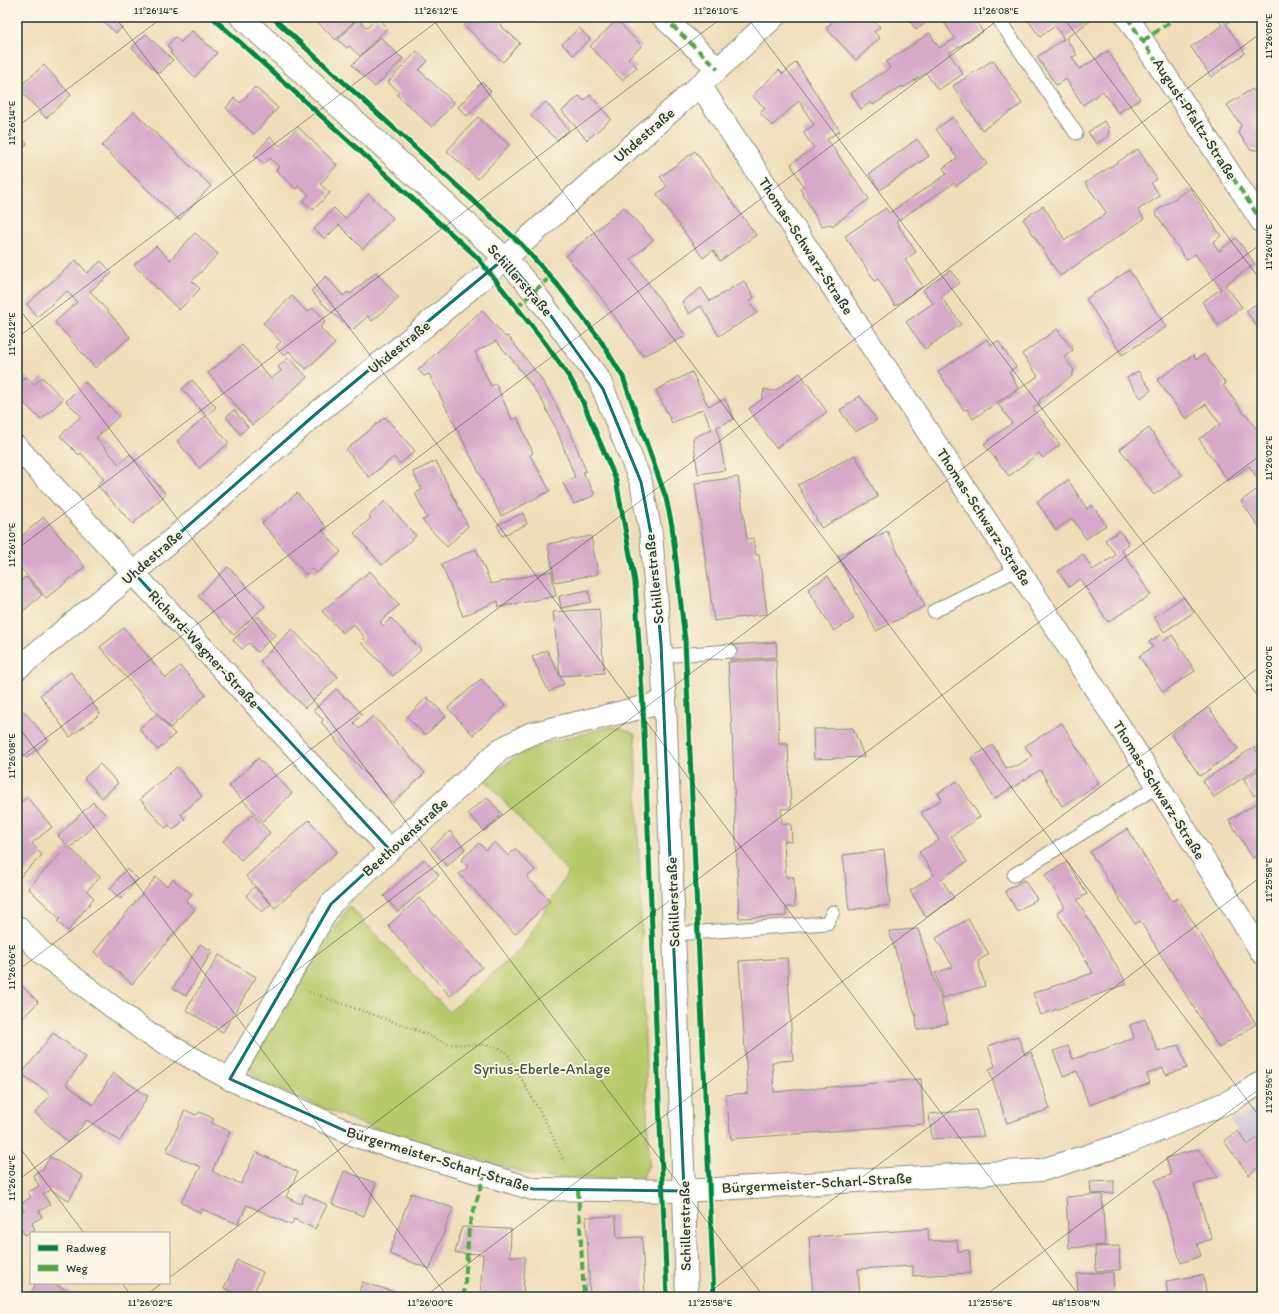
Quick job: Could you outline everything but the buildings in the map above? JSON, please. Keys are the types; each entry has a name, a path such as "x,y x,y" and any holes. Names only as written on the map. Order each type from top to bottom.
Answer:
{"street":[{"name":"Schillerstraße","path":"241,17 505,258 531,288 599,379 640,482 650,534 665,702 687,1297"},
{"path":"663,17 718,69"},
{"name":"Uhdestraße","path":"17,669 134,574 318,412 388,357 505,258 718,69 774,17"},
{"name":"August-Pfaltz-Straße","path":"1127,17 1262,222"},
{"name":"Thomas-Schwarz-Straße","path":"700,85 1018,568 1158,786 1262,953"},
{"name":"Richard-Wagner-Straße","path":"17,447 390,850"},
{"name":"Beethovenstraße","path":"230,1079 331,904 501,749 530,734 665,702"},
{"name":"Bürgermeister-Scharl-Straße","path":"17,927 43,954 147,1033 230,1079 359,1137 533,1190 684,1191 1042,1170 1124,1144 1228,1102 1262,1082"}],"lane":[{"path":"997,17 1076,133"},
{"path":"934,611 1018,568"},
{"path":"661,656 730,651"},
{"path":"1014,875 1158,786"},
{"path":"674,934 827,923 833,912"}],"path":[{"path":"285,984 418,1030 447,1044 497,1047 507,1053 549,1128 578,1190"}],"highlighted area":[{"path":"505,258 534,292 603,389 641,482 651,534 661,643 684,1191 533,1189 359,1137 230,1079 331,904 390,850 134,573 318,412"}],"shaded area":[{"path":"1262,1105 1262,1163 1230,1121"}],"green space":[{"name":"Syrius-Eberle-Anlage","path":"609,727 622,728 635,734 649,1165 641,1180 538,1177 365,1125 254,1080 250,1064 349,906 449,1012 522,948 568,872 484,779 523,752 550,742"}],"marked path":[{"path":"663,17 718,69"},
{"path":"1127,17 1262,222"},
{"path":"1143,41 1177,17"},
{"path":"517,307 550,277"},
{"path":"464,1297 469,1227 484,1175"},
{"path":"578,1190 584,1297"}],"cycle path":[{"path":"212,17 477,257 545,343 570,378 582,400 616,480 635,582 643,707 667,1297"},
{"path":"272,17 521,244 557,284 599,338 623,377 666,498 672,526 685,640 714,1297"}]}
